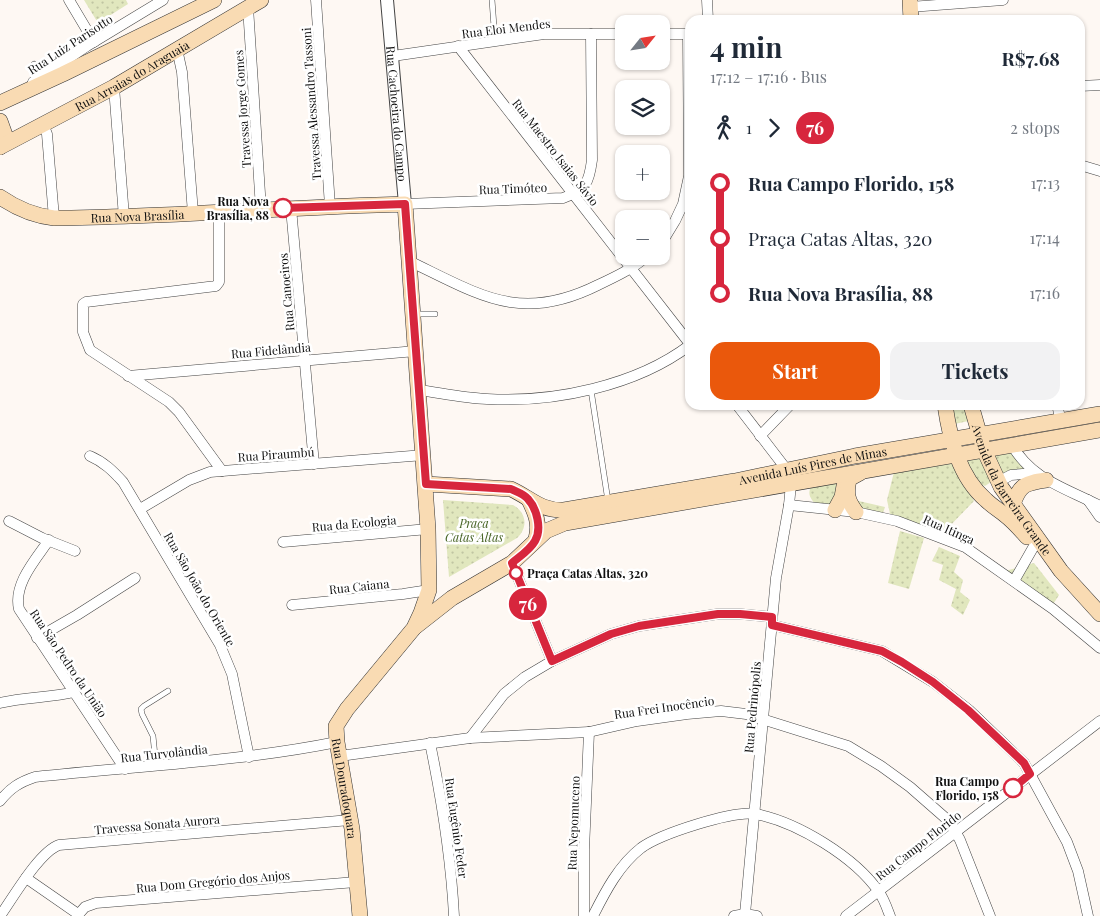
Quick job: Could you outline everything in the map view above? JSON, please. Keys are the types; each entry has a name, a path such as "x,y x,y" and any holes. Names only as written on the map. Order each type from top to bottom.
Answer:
{"main road":[{"path":"0,102 63,74 214,0"},
{"name":"Rua Arraias do Araguaia","path":"0,147 114,87 254,4"},
{"path":"0,122 6,135 0,147"},
{"name":"Rua Nova Brasília","path":"0,189 22,210"},
{"name":"Rua Nova Brasília","path":"0,197 22,210 54,218 124,217 261,209 405,204"},
{"name":"Rua Cachoeira do Campo","path":"405,204 426,484 429,590"},
{"name":"Avenida da Barreira Grande","path":"946,410 954,447 971,484 986,500 1012,521 1052,565 1061,571"},
{"name":"Avenida da Barreira Grande","path":"972,410 981,442 998,482 1061,571 1100,614"},
{"name":"Avenida Luís Pires de Minas","path":"529,500 540,506 556,510 782,479 840,476 864,472 954,447 981,442 1061,421 1100,414"},
{"name":"Avenida Luís Pires de Minas","path":"981,442 1012,445 1100,430"},
{"name":"Avenida Luís Pires de Minas","path":"536,539 552,528 565,523 782,479 855,456 954,447"},
{"path":"856,512 848,502 846,492 849,479 864,472"},
{"path":"835,510 844,491 840,476"},
{"path":"1013,504 1021,487 1040,476"},
{"path":"971,484 985,490 992,488 998,482"},
{"path":"426,484 511,489 529,500 538,522 536,539 512,563 452,598 429,590"},
{"name":"Rua Douradoquara","path":"414,628 429,590"},
{"name":"Rua Douradoquara","path":"360,916 350,820 335,730 339,720 414,628 452,598"}],"street":[{"path":"68,0 94,42"},
{"name":"Rua Luiz Parisotto","path":"16,94 94,42 163,0"},
{"name":"Travessa Alessandro Tassoni","path":"316,0 330,206"},
{"name":"Rua Cachoeira do Campo","path":"387,0 405,204"},
{"path":"707,0 708,15"},
{"path":"910,9 1003,0"},
{"name":"Travessa Jorge Gomes","path":"254,4 261,209"},
{"name":"Rua Eloi Mendes","path":"393,56 544,34 615,34"},
{"path":"572,195 587,184 592,160 591,34"},
{"path":"670,34 685,34"},
{"name":"Rua Maestro Isaias Sávio","path":"458,46 685,339"},
{"path":"178,49 182,72 193,213"},
{"path":"1085,86 1100,85"},
{"path":"114,87 124,217"},
{"path":"43,124 47,134 54,218"},
{"path":"1085,166 1100,171"},
{"name":"Rua Timóteo","path":"405,204 527,201 562,198 572,195"},
{"path":"670,230 676,221 685,195"},
{"name":"Rua Canoeiros","path":"291,208 314,464"},
{"path":"219,212 219,282 216,286 86,302 83,304 83,332 90,350 169,402 179,412 222,471"},
{"path":"409,261 481,295 496,300 538,305 581,294 634,265"},
{"path":"419,390 456,396 508,400 590,390 642,372 685,349"},
{"name":"Rua Fidelândia","path":"128,376 416,351"},
{"path":"741,410 769,449 782,479 789,504"},
{"path":"760,436 785,410"},
{"path":"1058,410 1061,421"},
{"path":"1012,445 1021,460 1040,476 1100,506"},
{"name":"Rua Piraumbú","path":"140,509 189,480 210,472 424,455"},
{"name":"Rua São João do Oriente","path":"90,456 100,460 123,482 225,657 232,674 249,756"},
{"path":"998,482 1011,475 1040,476"},
{"name":"Rua Pedrinópolis","path":"745,914 776,578 789,504 782,479"},
{"path":"1088,499 1100,518"},
{"name":"Rua Itinga","path":"789,504 856,512 896,521 965,547 1053,609 1100,648"},
{"path":"9,521 27,531 75,551"},
{"name":"Rua da Ecologia","path":"283,542 428,529"},
{"name":"Rua São Pedro da União","path":"49,540 30,568 20,589 17,602 22,615 125,769"},
{"path":"1014,581 1034,546"},
{"path":"512,563 552,661"},
{"path":"37,638 135,578"},
{"name":"Rua Caiana","path":"292,605 429,590"},
{"path":"470,738 504,694 525,677 552,661 611,634 639,626 718,614 740,614 882,651 933,682 968,710 1024,763 1067,842 1078,871 1088,916"},
{"path":"0,703 74,692"},
{"name":"Rua Frei Inocêncio","path":"338,749 430,743 470,738 589,732 658,718 720,711 746,714 848,746 881,766 910,787 950,822 960,840 990,916"},
{"name":"Rua Campo Florido","path":"846,916 1100,721"},
{"name":"Rua Nepomuceno","path":"584,916 584,850 589,732"},
{"name":"Rua Eugênio Feder","path":"430,743 449,853 454,916"},
{"name":"Rua Turvolândia","path":"0,801 21,782 35,777 299,750 338,749"},
{"path":"593,916 610,886 627,862 651,842 668,834 739,814 755,814 781,822 824,842 867,878 878,891 890,916"},
{"name":"Travessa Sonata Aurora","path":"0,916 26,878 51,849 60,845 350,820"},
{"path":"26,878 77,915"},
{"name":"Rua Dom Gregório dos Anjos","path":"77,915 85,907 96,904 356,882"},
{"path":"734,916 745,914 757,916"}],"lane":[{"path":"492,0 495,40"},
{"path":"34,64 41,76"},
{"path":"413,314 435,314"},
{"path":"590,390 608,502"},
{"path":"156,766 153,736 141,710 144,706 168,691"}],"green space":[{"path":"84,0 126,0 128,4 98,23"},
{"path":"947,410 970,410 973,420 950,425"},
{"path":"1011,449 1027,471 999,476 989,454"},
{"path":"979,455 994,480 985,486 973,481 963,459"},
{"path":"953,461 974,501 942,534 890,514 887,500 894,472"},
{"path":"824,480 840,484 836,506 818,507 811,498 809,493 813,483"},
{"path":"850,499 885,507 882,516 866,512"},
{"name":"Praça Catas Altas","path":"443,500 513,505 518,508 523,516 523,530 517,538 449,577"},
{"path":"900,531 924,538 909,589 888,583"},
{"path":"939,547 960,556 954,572 963,580 960,592 970,600 963,615 951,606 956,589 939,580 943,565 932,561"},
{"path":"1034,563 1059,595 1052,606 1005,571"}],"bus line":[{"name":"76","path":"283,208 405,204 426,484 511,489 529,500 536,513 538,522 536,539 512,563 552,661 611,634 639,626 718,614 772,617 772,625 882,651 933,682 968,710 1024,763 1030,774 1013,788"}],"place":[{"name":"Rua Nova Brasília, 88","path":"283,208"},
{"name":"Praça Catas Altas, 320","path":"516,573"},
{"name":"Rua Campo Florido, 158","path":"1013,788"}]}
